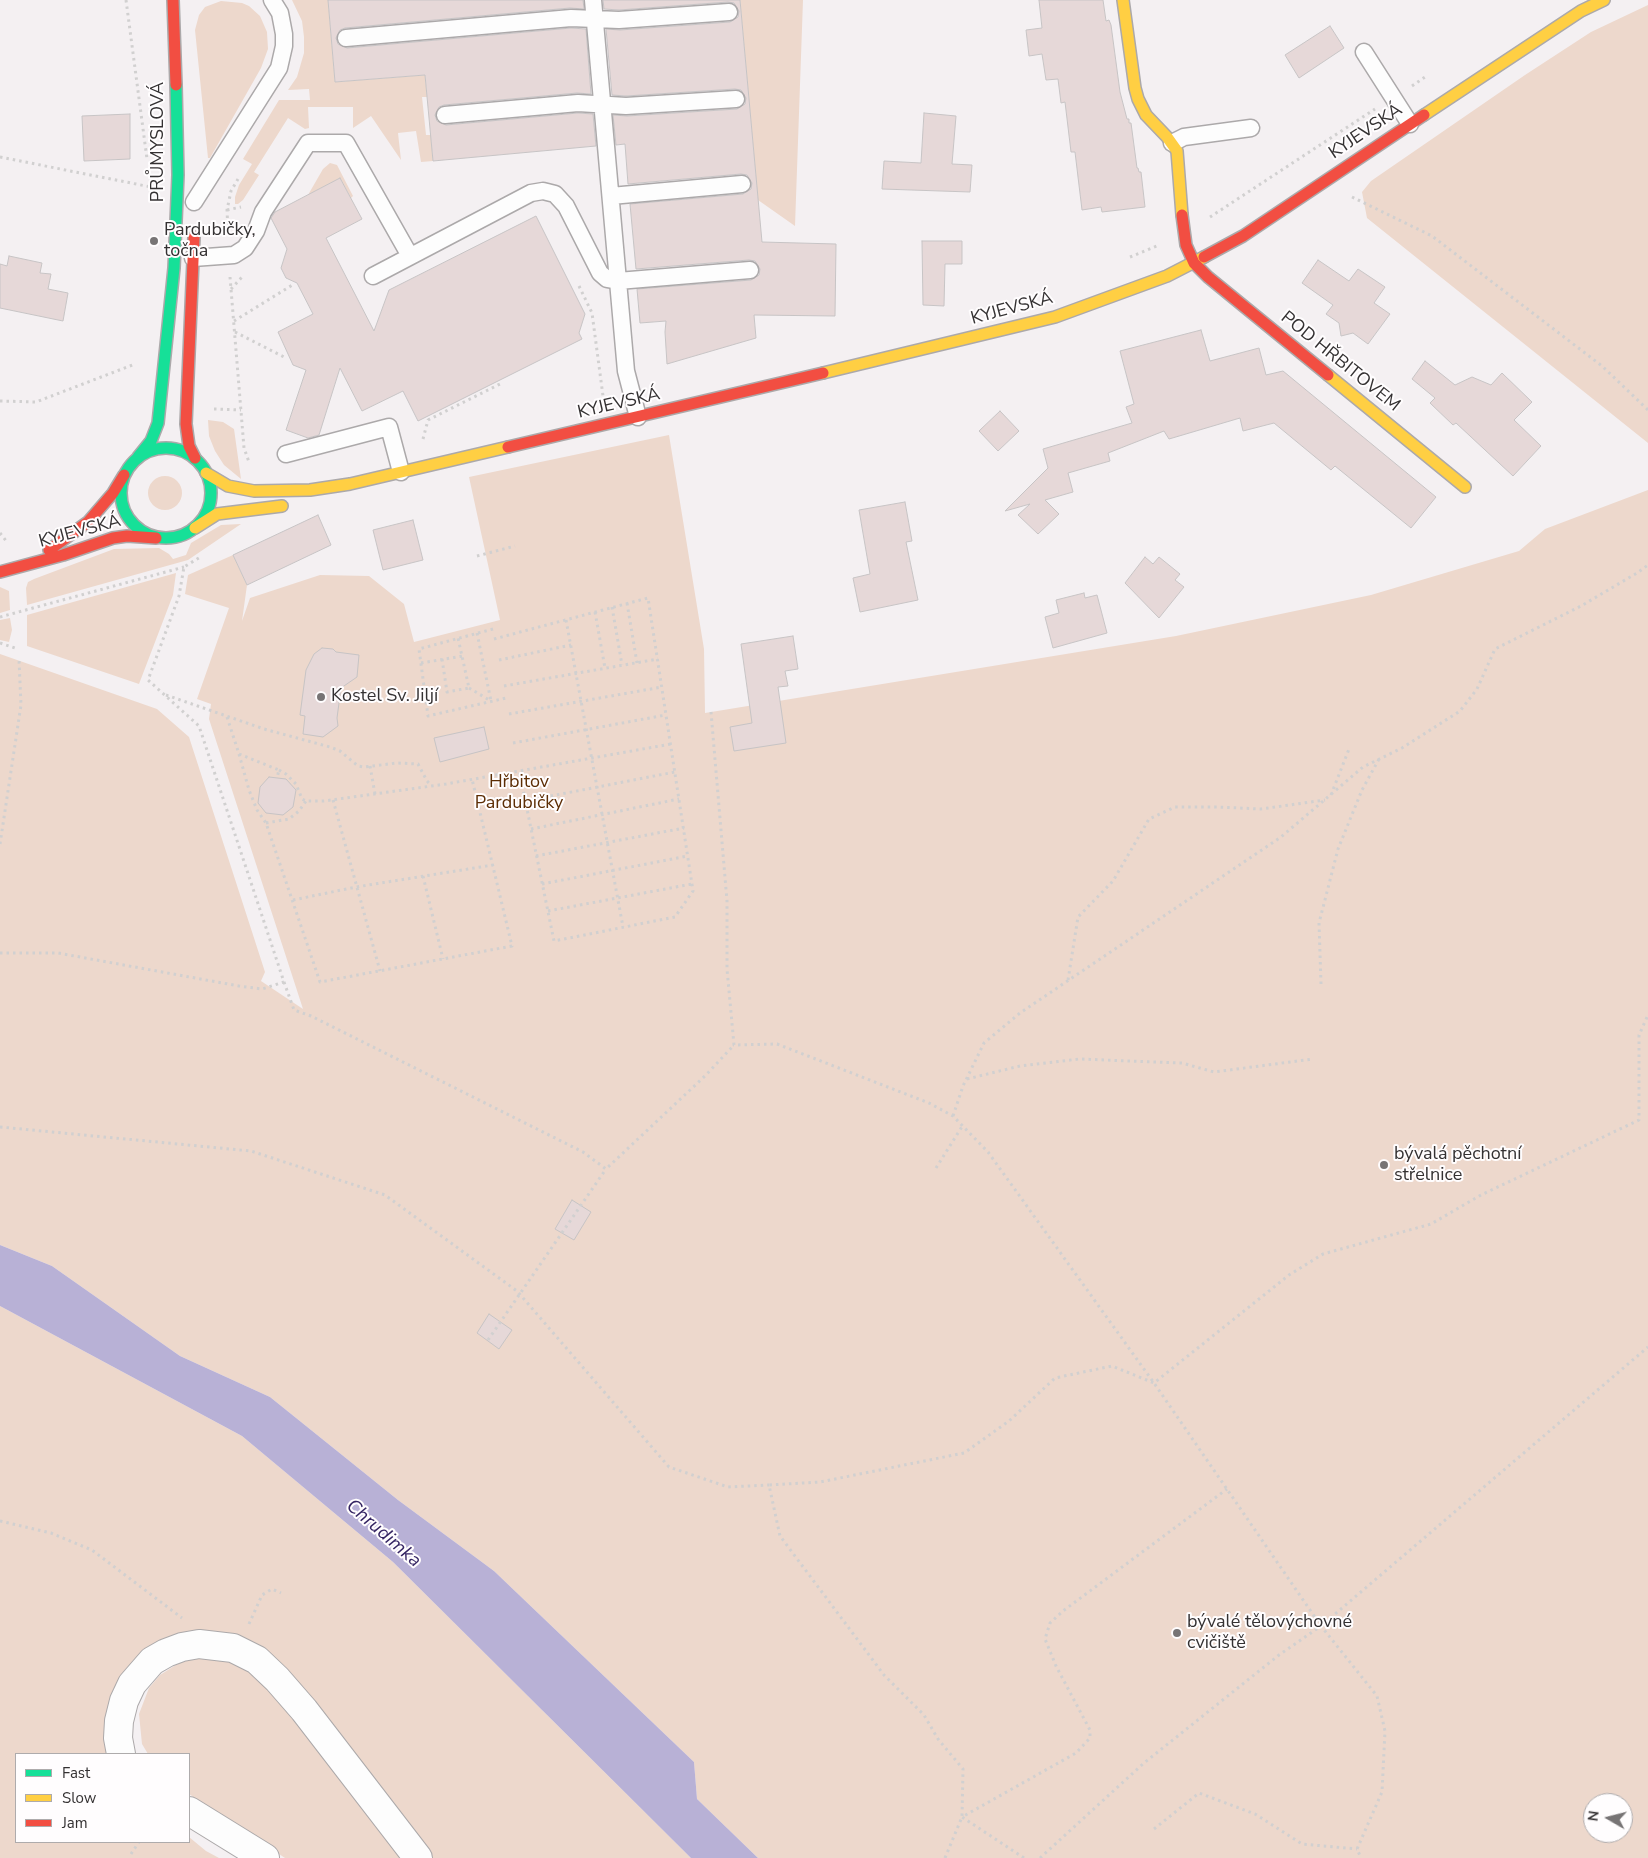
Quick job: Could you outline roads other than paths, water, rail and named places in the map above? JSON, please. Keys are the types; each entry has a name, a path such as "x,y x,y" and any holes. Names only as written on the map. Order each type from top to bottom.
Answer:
{"street":[{"name":"PRŮMYSLOVÁ","path":"173,0 188,96"},
{"name":"PRŮMYSLOVÁ","path":"138,457 151,441 158,423 174,268 178,175 173,0"},
{"path":"1123,0 1138,99 1146,115 1172,142 1178,156 1184,234 1186,245 1194,263"},
{"name":"KYJEVSKÁ","path":"206,472 218,482 228,486 254,491 274,492 323,488 384,476 1035,323 1100,302 1167,276 1243,236 1585,4"},
{"name":"PRŮMYSLOVÁ","path":"194,184 194,207"},
{"path":"194,230 186,424 189,446 195,458 206,472 211,490 209,508 205,516 192,530 180,537 158,538 134,526 123,510 120,492 124,475 138,457 154,449 162,448 179,450 195,458"},
{"name":"POD HŘBITOVEM","path":"1194,263 1208,277 1466,487"},
{"name":"KYJEVSKÁ","path":"12,569 39,556 74,534 98,510 124,475"},
{"name":"KYJEVSKÁ","path":"192,530 208,520 228,512 295,503 384,476"},
{"name":"KYJEVSKÁ","path":"0,572 62,555 113,538 127,536 158,538"},
{"path":"121,1753 118,1738 119,1721 124,1701 132,1684 152,1661 182,1647 199,1644 227,1647 257,1660 277,1679 304,1710 418,1858"},
{"path":"190,1812 265,1858"}],"lane":[{"path":"194,207 279,68 284,46 284,34 280,13 272,0"},
{"path":"593,0 626,370 638,417"},
{"path":"346,38 571,18 619,20 729,12"},
{"path":"1364,52 1410,124"},
{"path":"444,115 578,103 626,106 736,99"},
{"path":"1172,142 1184,137 1251,128"},
{"path":"194,258 234,255 245,248 256,231 263,212 308,143 346,143 410,256"},
{"path":"611,196 742,184"},
{"path":"373,276 531,193 550,192 560,198 566,206 600,273 607,280 618,281 750,270"},
{"path":"286,454 389,427 401,472"}],"water":[{"name":"Chrudimka","path":"0,1245 52,1266 180,1356 270,1397 398,1500 494,1571 694,1762 697,1799 758,1858 691,1858 393,1562 242,1436 0,1306"}],"place":[{"name":"Pardubičky, točna","path":"154,241"},
{"name":"Kostel Sv. Jiljí","path":"321,697"},
{"name":"bývalá pěchotní střelnice","path":"1384,1165"},
{"name":"bývalé tělovýchovné cvičiště","path":"1177,1633"}],"park label":[{"name":"Hřbitov Pardubičky","path":"519,793"}]}
